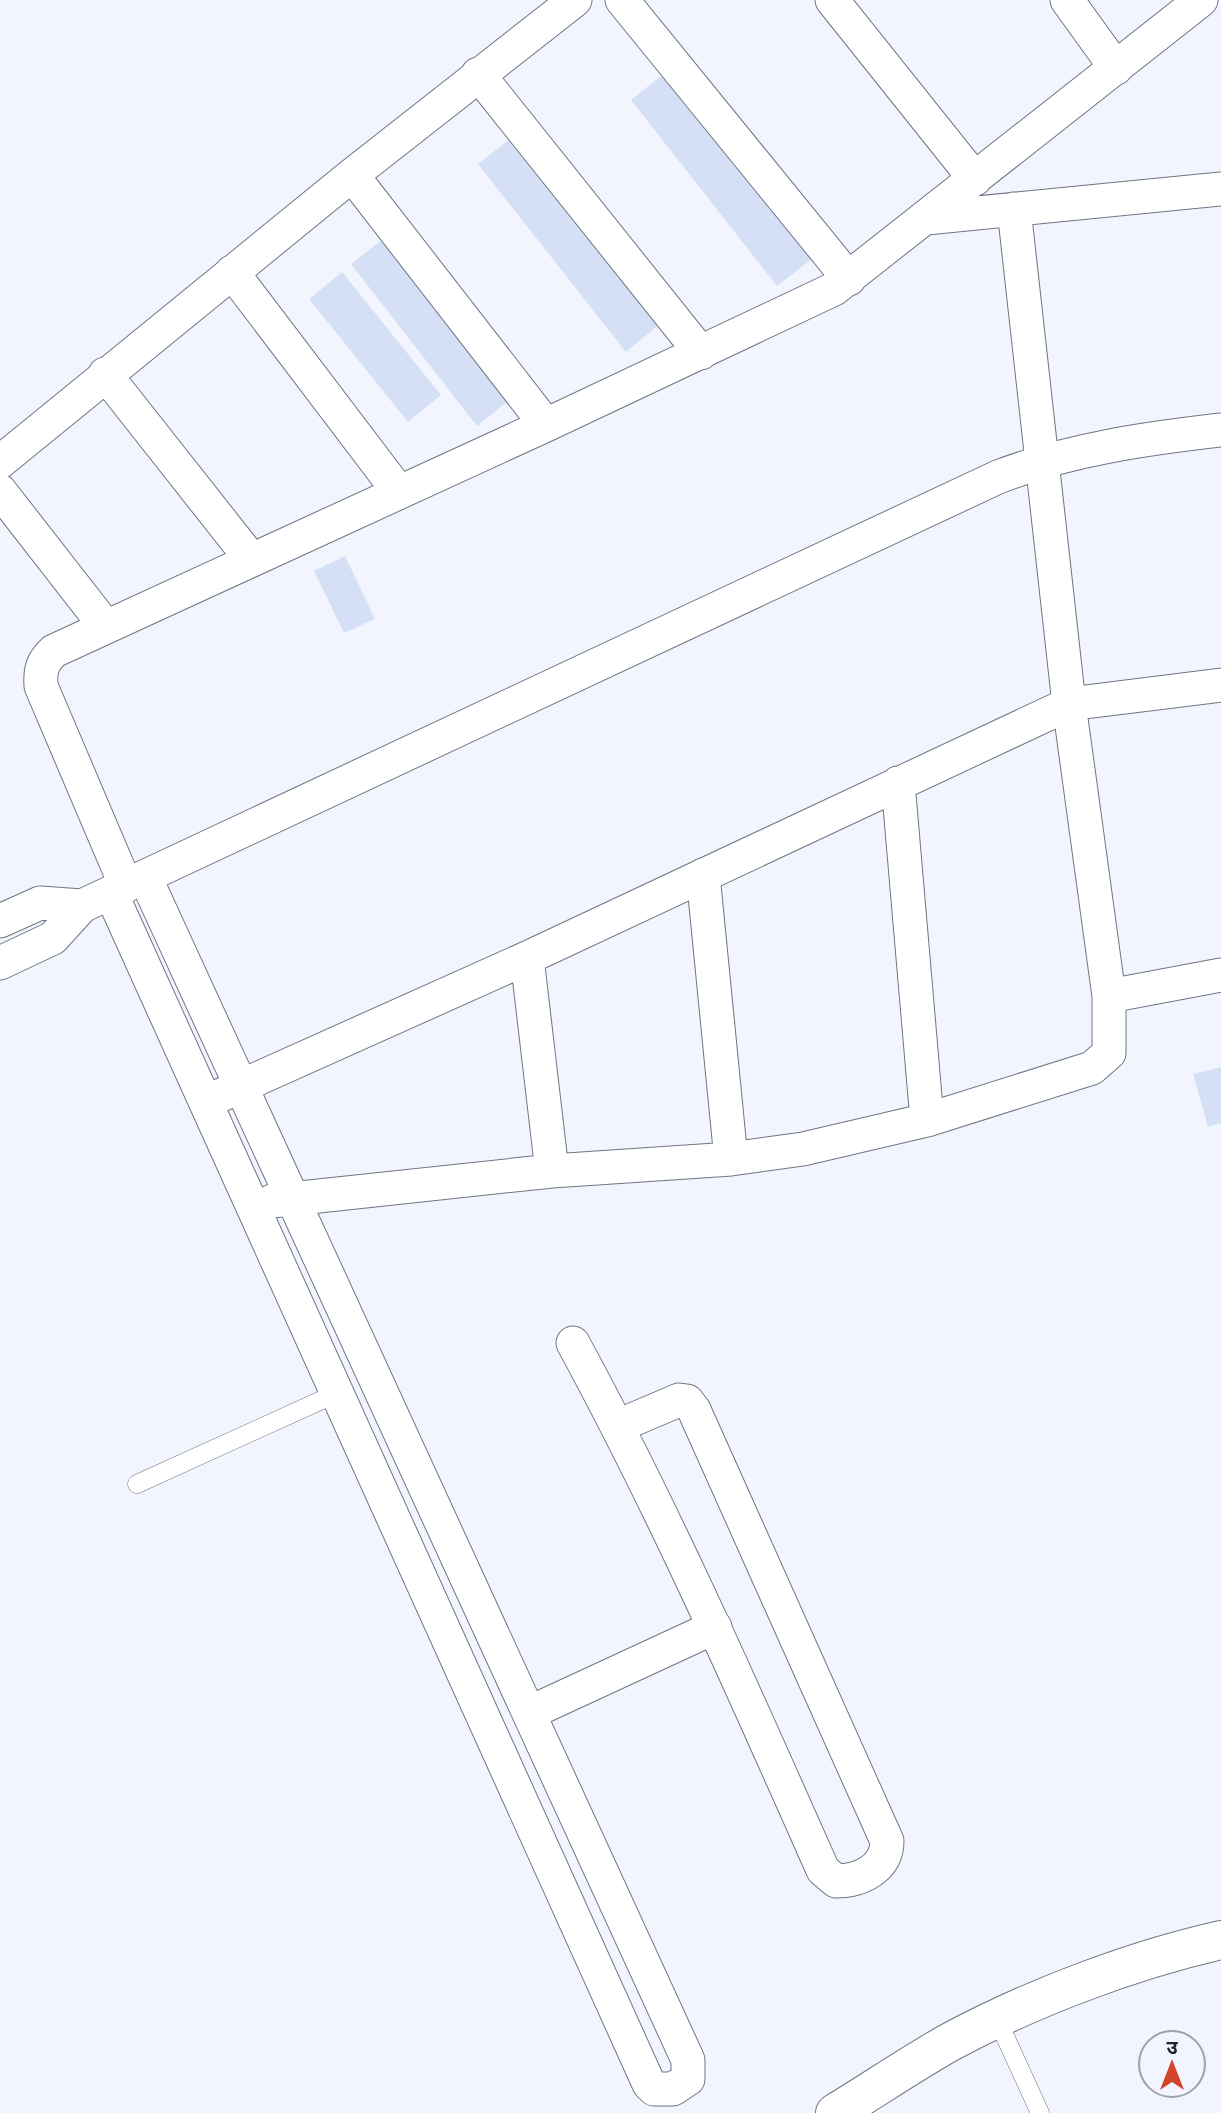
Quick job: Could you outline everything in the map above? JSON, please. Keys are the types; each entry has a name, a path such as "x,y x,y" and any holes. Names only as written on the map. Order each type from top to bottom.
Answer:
{"main road":[{"path":"835,2113 950,2042 1066,1990 1181,1949 1221,1940"}],"street":[{"path":"0,462 352,175 575,0"},
{"path":"622,0 849,279"},
{"path":"832,0 975,179"},
{"path":"1067,0 1116,68"},
{"path":"116,891 239,1085 688,2060 688,2079 673,2089 654,2089 649,2084 205,1104 116,891 41,686 40,671 43,660 54,650 701,353 849,279 1201,0"},
{"path":"478,74 701,353"},
{"path":"352,175 546,425"},
{"path":"926,218 1221,189"},
{"path":"249,1202 292,1200 552,1171 731,1158 803,1149 927,1120 1103,1061 1111,1042 1109,996 1069,704 1014,209"},
{"path":"232,272 399,492"},
{"path":"105,374 251,559"},
{"path":"0,963 53,938 116,891 986,483 1040,461 1120,442 1221,430"},
{"path":"0,491 107,627"},
{"path":"205,1104 239,1085 527,958 1069,704 1221,685"},
{"path":"898,783 927,1120"},
{"path":"703,875 731,1158"},
{"path":"0,921 40,903 116,891"},
{"path":"527,958 552,1171"},
{"path":"1109,996 1221,975"},
{"path":"573,1343 618,1426 715,1627 823,1870 836,1881 849,1881 878,1868 884,1861 887,1841 694,1410 687,1401 679,1400 618,1426"},
{"path":"529,1713 715,1627"}],"lane":[{"path":"136,1484 335,1394"},
{"path":"998,2021 1040,2113"}],"building":[{"path":"666,72 812,259 777,286 631,100"},
{"path":"514,136 661,323 626,352 478,164"},
{"path":"387,236 512,398 477,426 351,264"},
{"path":"342,272 441,395 408,422 309,299"},
{"path":"345,556 375,619 344,633 314,571"},
{"path":"1221,1067 1221,1123 1208,1127 1193,1074"}]}
